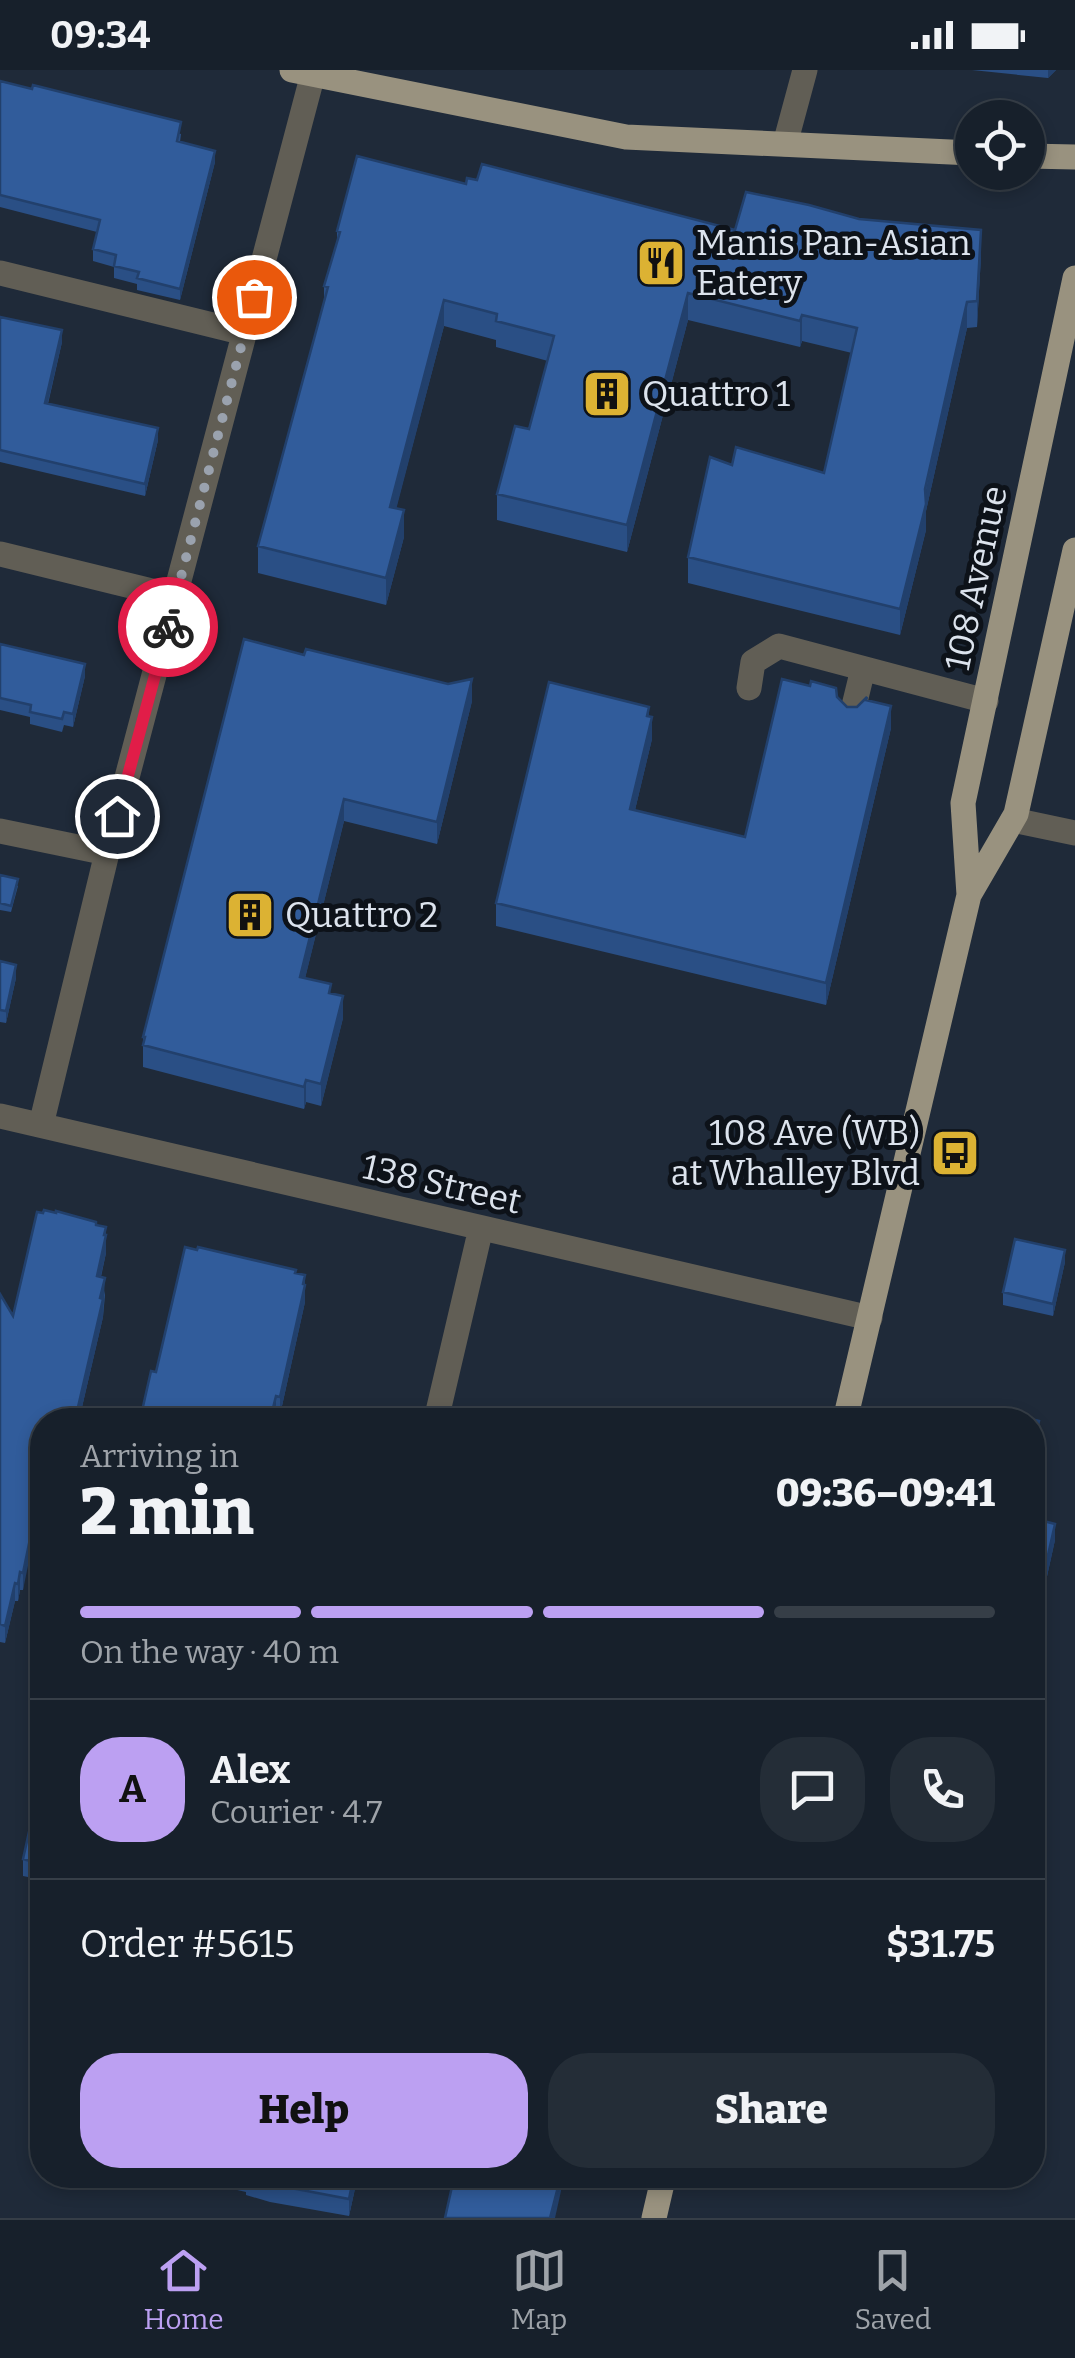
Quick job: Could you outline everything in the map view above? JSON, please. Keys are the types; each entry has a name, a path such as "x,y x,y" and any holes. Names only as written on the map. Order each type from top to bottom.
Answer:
{"main road":[{"path":"306,72 626,136 955,152"},
{"path":"1045,156 1075,156"},
{"name":"108 Avenue","path":"848,1408 969,895 964,804 1075,278"},
{"name":"108 Avenue","path":"969,895 1016,814 1075,550"},
{"path":"654,2218 661,2188"}],"street":[{"path":"785,144 805,70"},
{"path":"41,1126 107,853 245,332 306,72"},
{"path":"0,273 245,332"},
{"path":"0,554 176,597"},
{"path":"749,688 753,662 779,646 986,701"},
{"path":"852,714 863,669"},
{"path":"1013,820 1075,833"},
{"path":"0,831 107,853"},
{"name":"138 Street","path":"0,1116 870,1318"},
{"path":"439,1408 480,1228"}],"building":[{"path":"0,81 32,89 33,85 181,122 177,141 215,151 180,289 137,278 139,272 114,266 116,255 93,249 100,220 0,195"},
{"path":"357,156 466,184 467,178 477,180 482,164 735,230 746,192 859,219 981,230 977,301 967,302 925,489 926,504 900,609 688,557 710,457 732,465 736,447 824,473 857,328 802,315 800,321 688,293 627,525 497,494 515,426 529,429 554,336 496,321 497,314 444,300 390,507 404,510 386,578 258,546 328,287 324,286"},
{"path":"0,317 62,330 45,403 158,428 145,484 0,450"},
{"name":"Quattro 2","path":"244,639 304,655 306,649 448,684 472,679 437,822 344,799 300,977 331,984 329,993 343,996 321,1084 306,1080 304,1087 143,1045"},
{"path":"0,644 85,664 73,714 64,712 62,719 30,712 31,705 0,698"},
{"path":"782,679 836,688 837,697 847,707 857,707 867,697 866,700 891,706 826,983 496,903 549,682 649,707 647,716 652,717 630,809 745,837"},
{"path":"0,875 18,879 11,906 0,903"},
{"path":"0,961 16,965 6,1011 0,1010"},
{"path":"56,1211 106,1227 97,1276 105,1278 78,1408 30,1408 30,1539 5,1626 0,1624 0,1294 13,1316 37,1212"},
{"path":"1015,1239 1065,1250 1053,1304 1003,1292"},
{"path":"185,1247 305,1275 280,1397 276,1396 273,1408 143,1408 151,1371 156,1372"},
{"path":"1045,1521 1055,1524 1045,1569"},
{"path":"30,1827 30,1861 23,1859"},
{"path":"291,2188 351,2188 349,2199"},
{"path":"452,2188 558,2188 550,2218 445,2218"}],"way so far":[{"path":"168,627 254,297"}],"place":[{"name":"Manis Pan-Asian Eatery","path":"661,263"},
{"name":"Quattro 1","path":"607,394"},
{"name":"Quattro 2","path":"250,915"},
{"name":"108 Ave (WB) at Whalley Blvd","path":"955,1153"}],"route":[{"path":"117,816 168,627"}]}
